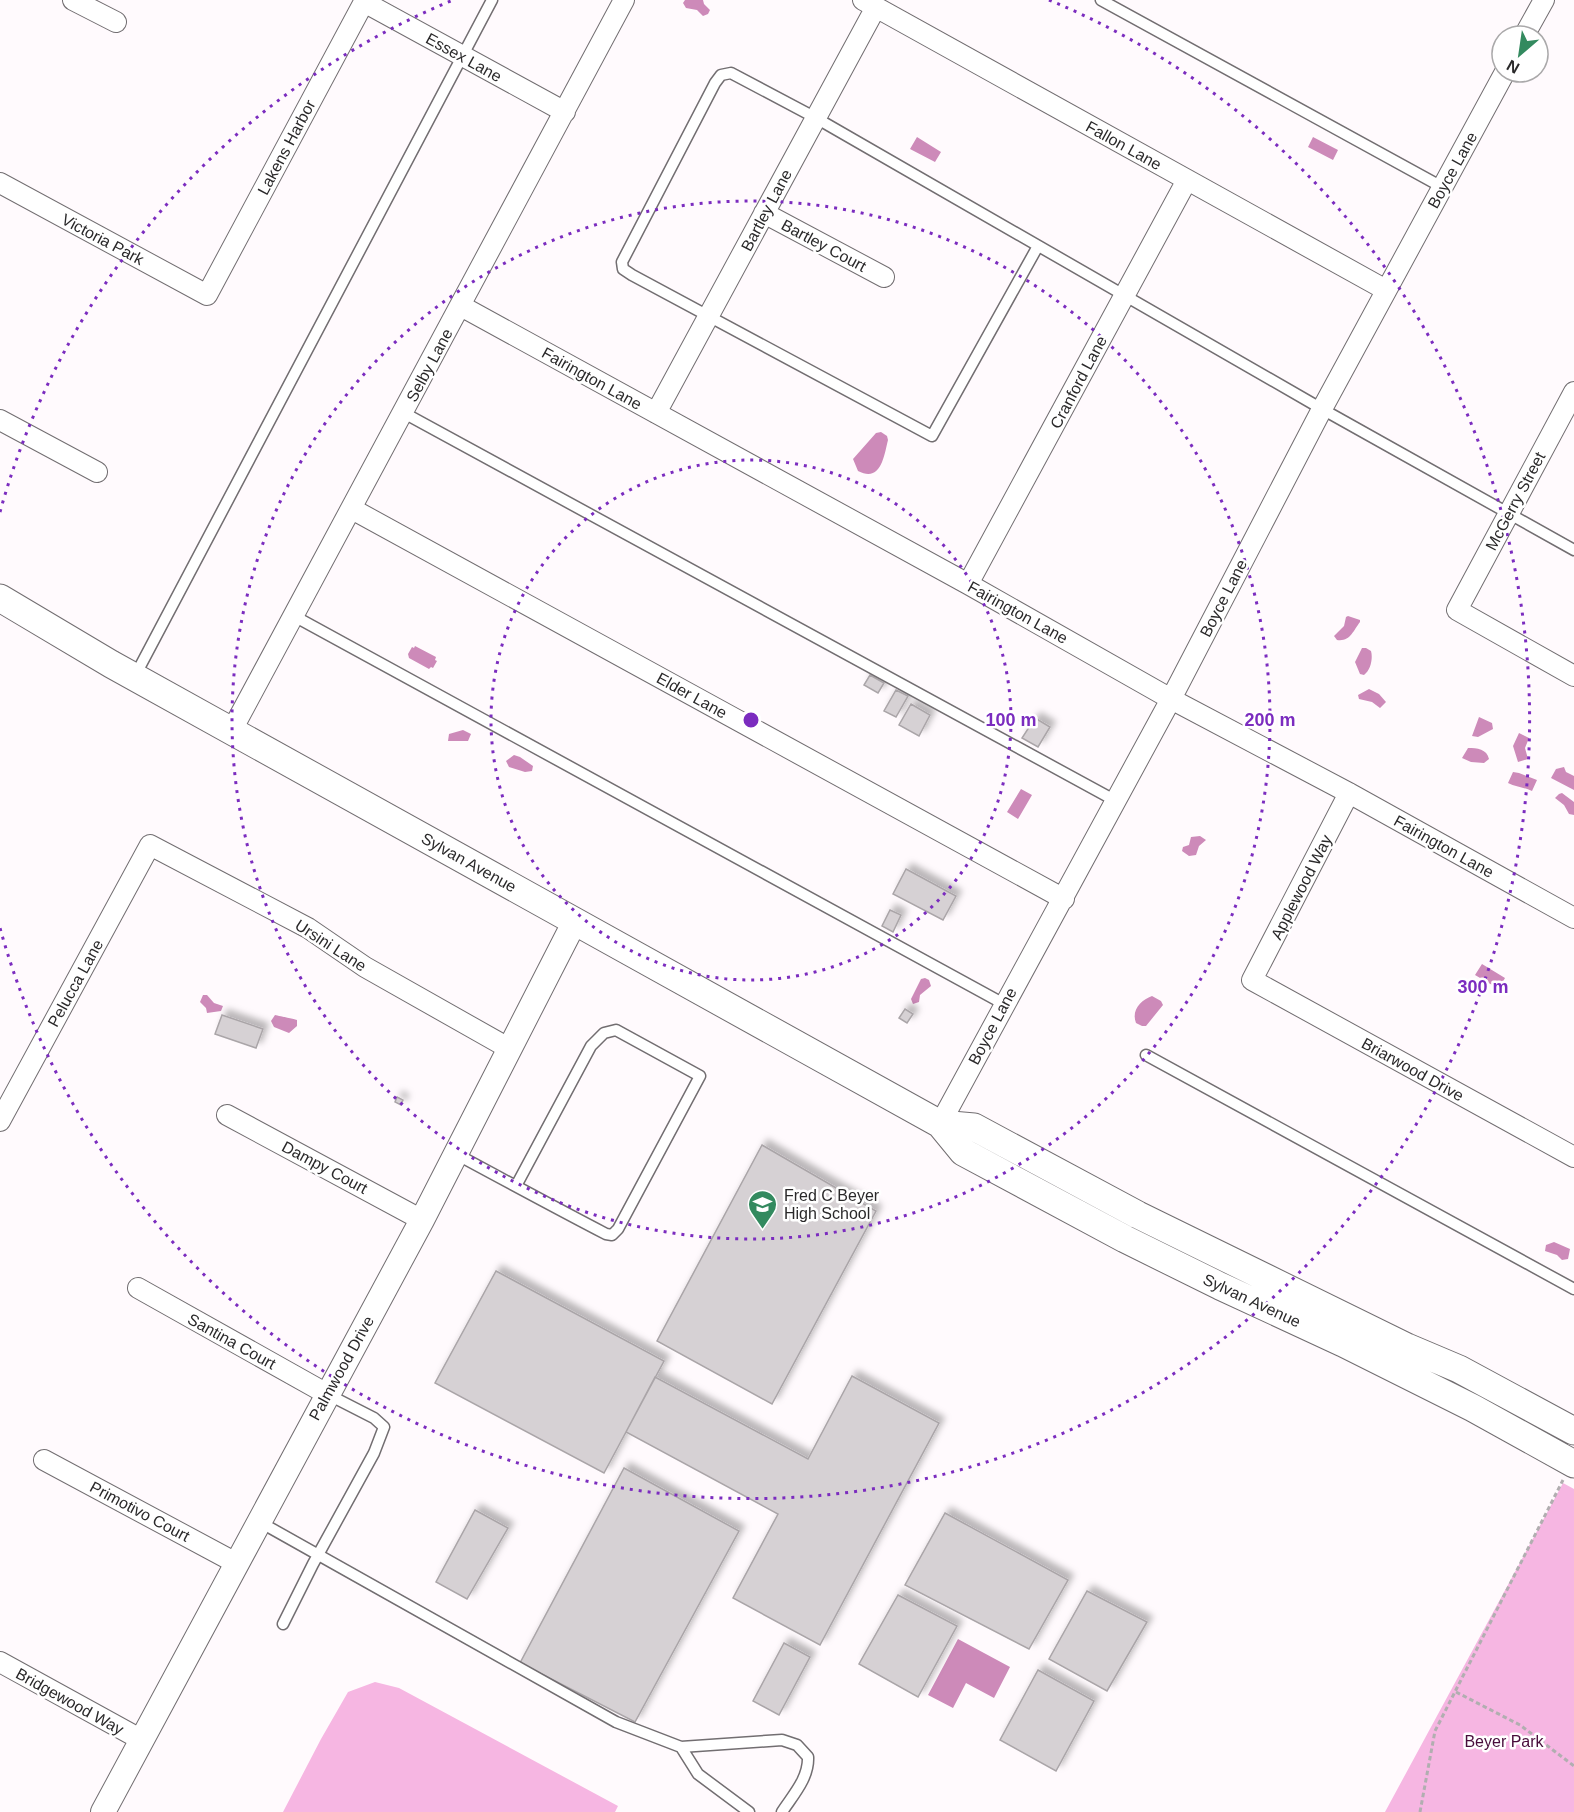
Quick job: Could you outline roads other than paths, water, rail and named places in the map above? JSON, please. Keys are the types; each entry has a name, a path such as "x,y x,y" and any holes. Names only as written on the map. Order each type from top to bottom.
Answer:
{"main road":[{"name":"Sylvan Avenue","path":"0,598 135,676 940,1124 963,1152 1114,1234 1362,1352 1473,1408 1573,1463"},
{"name":"Sylvan Avenue","path":"940,1124 974,1127 1138,1215 1407,1347 1459,1369 1574,1431"}],"street":[{"path":"73,0 116,22"},
{"name":"Selby Lane","path":"232,730 624,0"},
{"path":"1531,24 1544,0"},
{"name":"Essex Lane","path":"364,1 565,112"},
{"name":"Lakens Harbor","path":"207,295 364,1"},
{"name":"Bartley Lane","path":"656,413 816,118 869,4"},
{"name":"Fallon Lane","path":"869,4 1386,290"},
{"name":"Boyce Lane","path":"940,1124 1004,1004 1064,899 1322,409 1498,84"},
{"name":"Cranford Lane","path":"968,584 1187,180"},
{"name":"Victoria Park","path":"0,183 207,295"},
{"name":"Bartley Court","path":"764,213 884,277"},
{"name":"Fairington Lane","path":"461,306 968,584 1171,699 1574,918"},
{"name":"McGerry Street","path":"1574,392 1566,426 1508,514 1457,610 1574,676"},
{"path":"0,420 98,472"},
{"name":"Elder Lane","path":"352,509 1064,899"},
{"name":"Applewood Way","path":"1252,980 1349,794"},
{"name":"Ursini Lane","path":"150,845 308,928 365,967 510,1049"},
{"name":"Pelucca Lane","path":"0,1121 150,845"},
{"name":"Palmwood Drive","path":"103,1812 140,1739 422,1220 575,921"},
{"name":"Briarwood Drive","path":"1252,980 1574,1157"},
{"name":"Dampy Court","path":"227,1115 422,1220"},
{"name":"Santina Court","path":"138,1288 327,1394"},
{"name":"Primotivo Court","path":"44,1460 236,1563"},
{"name":"Bridgewood Way","path":"0,1662 140,1739"}],"lane":[{"path":"135,676 492,0"},
{"path":"1101,0 1442,187"},
{"path":"1038,246 932,436 632,275 623,269 622,262 715,83 721,75 731,73 816,118 1322,409 1574,550"},
{"path":"404,413 1116,801"},
{"path":"294,616 1004,1004"},
{"path":"456,1154 516,1186 606,1234 612,1235 618,1229 700,1076 616,1030 604,1033 591,1046 516,1186"},
{"path":"1146,1055 1574,1289"},
{"path":"284,1624 374,1453 384,1426 374,1418 327,1394"},
{"path":"258,1521 616,1722 681,1747 782,1740 797,1745 808,1757 809,1766 804,1779 782,1812"},
{"path":"681,1747 698,1774 749,1812"}],"place":[{"name":"Fred C Beyer High School","path":"763,1230"}],"park label":[{"name":"Beyer Park","path":"1504,1741"}]}
